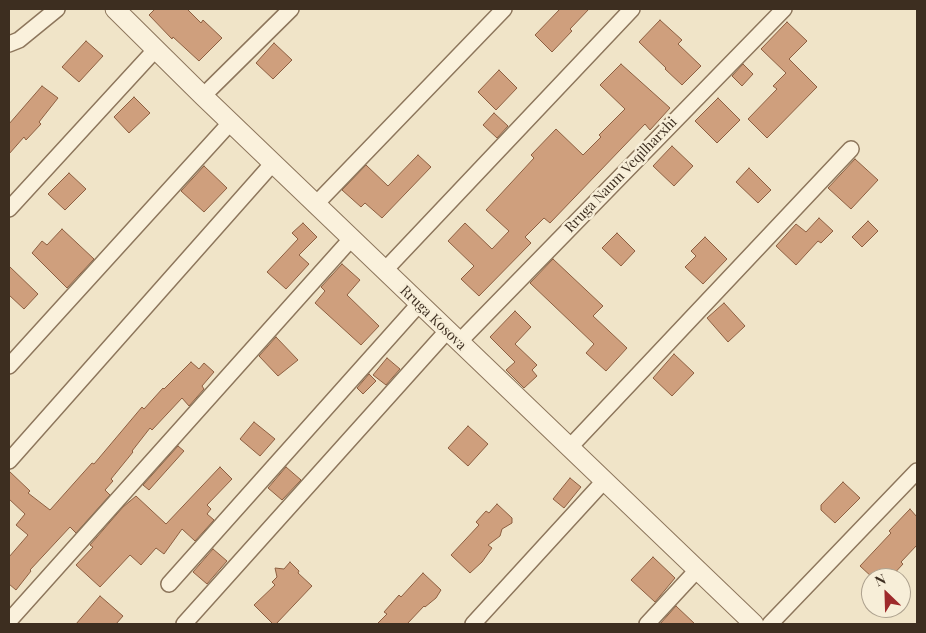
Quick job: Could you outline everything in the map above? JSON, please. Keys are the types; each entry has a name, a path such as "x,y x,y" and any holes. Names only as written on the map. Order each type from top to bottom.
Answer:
{"street":[{"path":"9,44 19,40 57,9"},
{"path":"203,96 292,9"},
{"path":"316,204 504,9"},
{"path":"384,270 632,9"},
{"name":"Rruga Naum Veqilharxhi","path":"184,624 453,336 784,9"},
{"name":"Rruga Kosova","path":"119,10 155,50 230,123 754,624"},
{"path":"9,209 155,50"},
{"path":"9,366 230,123"},
{"path":"569,448 851,149"},
{"path":"9,461 273,163"},
{"path":"9,621 351,239"},
{"path":"169,584 419,304"},
{"path":"770,624 917,471"},
{"path":"474,624 604,481"},
{"path":"647,624 697,570"}],"building":[{"path":"155,9 187,9 201,23 203,20 222,38 199,61 173,37 172,39 149,15"},
{"path":"560,9 589,9 552,52 535,35"},
{"path":"660,20 682,40 678,44 701,66 682,85 639,42"},
{"path":"787,22 807,41 789,59 817,87 767,138 748,119 777,89 773,86 786,73 761,49"},
{"path":"86,41 103,56 79,82 62,67"},
{"path":"274,43 292,60 273,79 256,63"},
{"path":"621,64 670,108 650,130 645,124 550,223 544,218 525,237 531,243 479,296 461,279 474,266 448,241 465,223 492,249 509,231 486,210 534,158 531,155 556,129 583,155 601,137 599,135 625,109 600,85"},
{"path":"743,64 753,74 742,86 732,76"},
{"path":"499,70 517,88 496,110 478,92"},
{"path":"42,86 58,98 39,122 41,124 26,140 24,137 9,154 9,124"},
{"path":"134,97 150,113 129,133 114,117"},
{"path":"718,98 740,120 717,143 695,121"},
{"path":"494,113 508,126 497,138 483,125"},
{"path":"672,146 693,166 674,186 653,166"},
{"path":"418,155 431,167 382,218 365,203 361,207 342,190 366,165 388,186"},
{"path":"855,159 878,180 851,209 828,188"},
{"path":"204,166 227,188 204,212 181,191"},
{"path":"749,168 771,190 758,203 736,182"},
{"path":"69,173 86,189 65,210 48,194"},
{"path":"819,218 833,231 821,243 818,241 796,265 776,246 796,224 806,232"},
{"path":"868,221 878,231 862,247 852,237"},
{"path":"303,223 317,237 299,255 309,264 286,289 267,272 298,239 292,233"},
{"path":"62,229 94,259 67,288 32,253 42,241 47,245"},
{"path":"617,233 635,251 621,266 602,248"},
{"path":"705,237 727,259 703,284 685,267 696,256 691,251"},
{"path":"553,259 603,306 593,316 627,348 606,371 586,353 594,344 530,283"},
{"path":"342,264 360,280 347,295 379,326 361,345 315,303 325,291 321,287"},
{"path":"9,266 38,294 24,309 9,295"},
{"path":"724,303 745,326 728,342 707,318"},
{"path":"515,311 531,327 515,344 537,365 532,370 537,376 524,388 506,370 515,362 490,337"},
{"path":"276,337 298,360 278,376 259,356"},
{"path":"674,354 694,373 672,396 653,378"},
{"path":"387,358 400,369 386,385 373,375"},
{"path":"191,362 199,369 204,363 214,372 202,386 204,389 189,406 182,398 152,430 150,428 111,479 113,481 105,490 110,495 76,533 70,527 30,570 16,590 9,584 9,557 28,535 16,525 25,514 9,499 9,471 30,491 28,493 50,510 92,463 94,464 142,407 144,409"},
{"path":"369,374 376,381 363,394 357,388"},
{"path":"254,422 275,439 260,456 240,439"},
{"path":"468,426 488,444 468,466 448,448"},
{"path":"178,446 184,451 149,490 143,485"},
{"path":"220,467 232,479 207,505 211,509 207,514 214,520 195,541 182,529 164,554 156,548 141,565 130,555 100,587 76,565 93,547 90,545 123,507 136,496 166,524"},
{"path":"286,467 301,480 282,500 268,488"},
{"path":"570,478 581,487 564,508 553,499"},
{"path":"843,482 860,498 835,523 821,510 821,505"},
{"path":"497,504 512,518 512,523 502,529 500,536 488,545 492,548 482,562 470,573 451,555 479,525 476,522 486,511 489,513"},
{"path":"910,509 917,517 917,545 901,562 903,564 899,568 862,568 860,566 891,533 889,531"},
{"path":"213,549 227,561 207,584 193,572"},
{"path":"653,557 675,578 655,602 631,580"},
{"path":"290,562 299,571 298,573 312,586 276,624 273,624 254,605 275,585 272,582 277,577 275,568 284,569"},
{"path":"423,573 441,590 436,598 424,606 407,624 377,624 387,614 384,612 399,595 401,597"},
{"path":"100,596 123,616 116,624 76,624"},
{"path":"676,606 695,624 660,624"}]}
